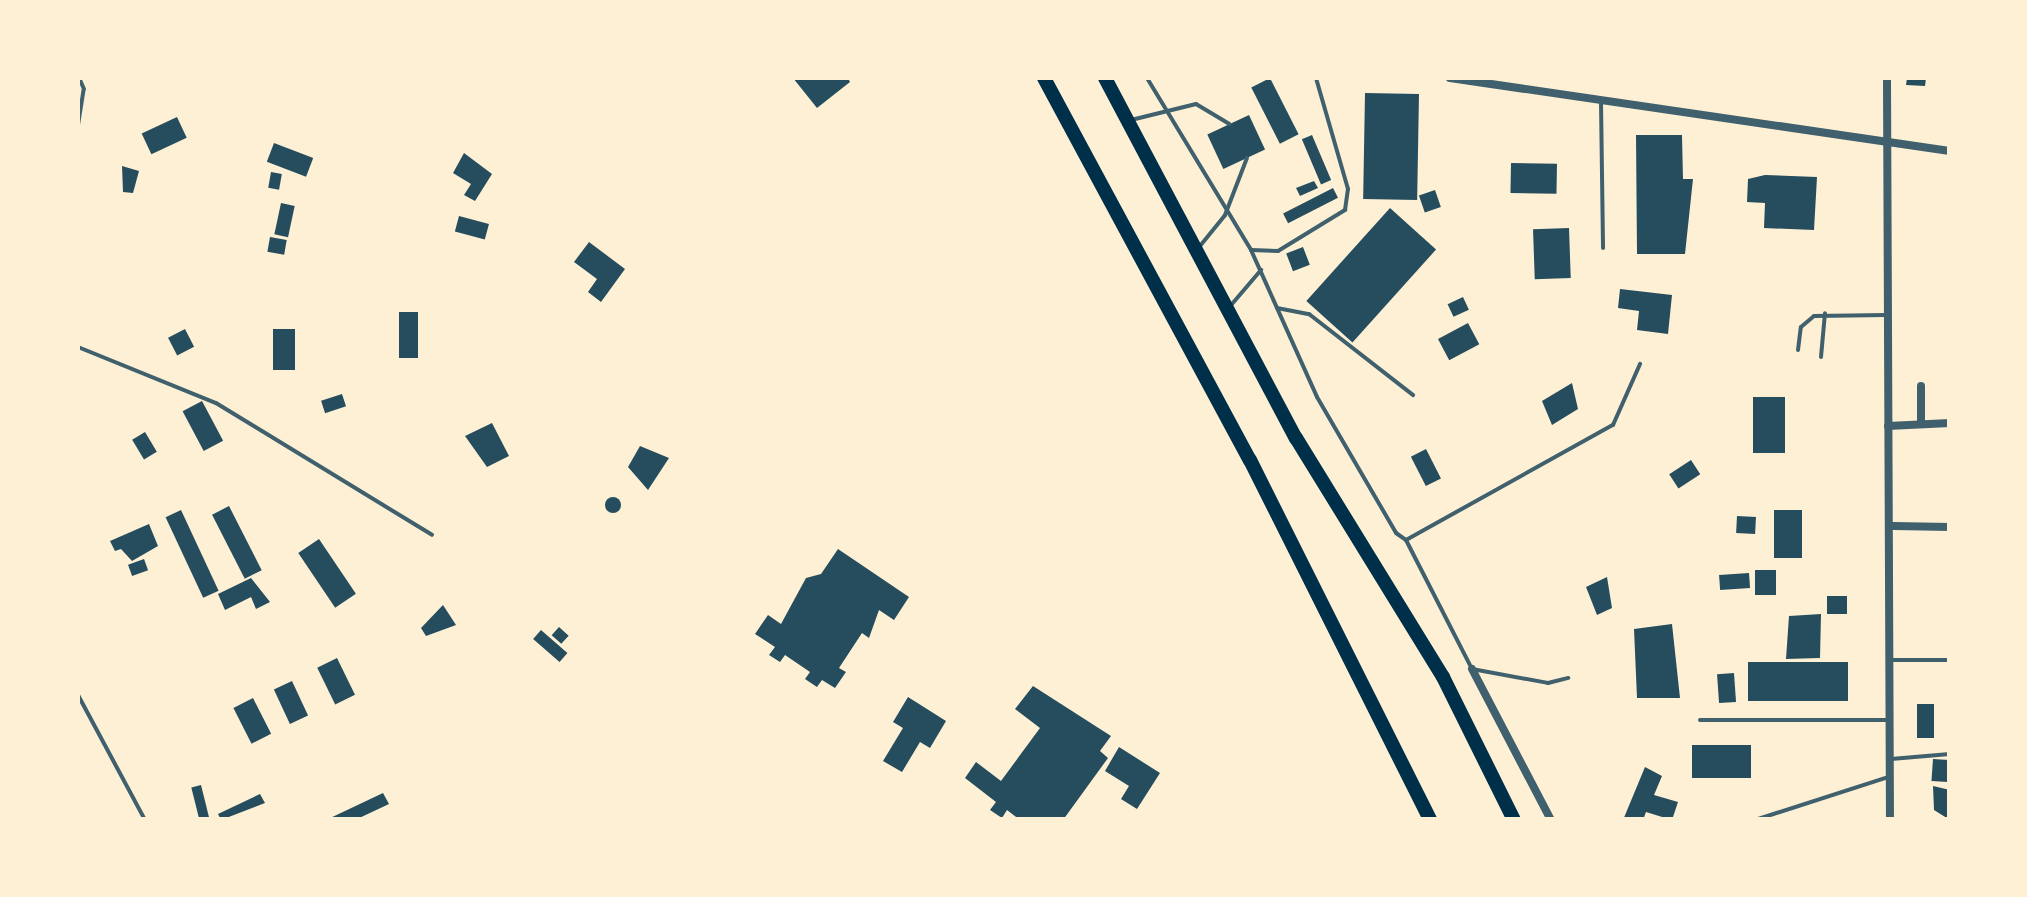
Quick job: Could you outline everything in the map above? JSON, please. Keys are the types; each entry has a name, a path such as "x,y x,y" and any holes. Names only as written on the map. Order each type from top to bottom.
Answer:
{"highway":[{"path":"1044,78 1241,443 1430,820"},
{"path":"1105,78 1131,120 1296,438 1443,677 1514,820"}],"street":[{"path":"1450,78 1950,151"},
{"path":"1887,78 1888,426 1894,526 1890,820"},
{"path":"1921,386 1922,424"},
{"path":"1888,426 1950,423"},
{"path":"1894,526 1950,527"},
{"path":"1472,669 1550,820"}],"lane":[{"path":"78,78 84,90 78,125"},
{"path":"1147,78 1162,112 1251,250 1317,397 1396,533 1406,540 1472,669 1548,683 1568,678"},
{"path":"1251,250 1278,252 1345,210 1348,189 1316,78"},
{"path":"1600,100 1603,248"},
{"path":"1131,120 1196,104 1229,124"},
{"path":"1198,249 1225,215 1247,158"},
{"path":"1228,308 1261,270"},
{"path":"1276,308 1309,314 1413,395"},
{"path":"1798,350 1802,326 1824,313 1888,315"},
{"path":"1821,357 1824,313"},
{"path":"78,347 216,403 432,535"},
{"path":"1406,540 1613,425 1640,364"},
{"path":"1893,660 1950,660"},
{"path":"78,695 145,820"},
{"path":"1700,720 1891,720"},
{"path":"1890,759 1950,754"},
{"path":"1755,820 1890,776"}],"building":[{"path":"793,78 848,78 850,82 817,108"},
{"path":"1270,78 1299,134 1280,144 1251,88"},
{"path":"1907,78 1926,78 1925,86 1906,85"},
{"path":"1365,93 1419,94 1417,200 1363,199"},
{"path":"1249,115 1265,149 1223,169 1207,134"},
{"path":"177,117 187,138 151,154 142,133"},
{"path":"1312,135 1331,180 1321,184 1302,139"},
{"path":"1636,135 1682,135 1683,179 1693,179 1685,254 1637,254"},
{"path":"274,143 313,158 306,177 267,162"},
{"path":"464,153 492,174 475,201 464,195 471,184 453,173"},
{"path":"1511,163 1557,164 1556,194 1510,193"},
{"path":"122,166 139,171 133,193 123,192"},
{"path":"271,172 282,174 279,190 268,188"},
{"path":"1765,175 1817,177 1814,230 1764,228 1765,203 1747,202 1748,179"},
{"path":"1314,181 1318,188 1300,196 1296,188"},
{"path":"1333,188 1338,198 1288,223 1283,213"},
{"path":"1435,190 1441,207 1425,213 1419,196"},
{"path":"281,203 295,206 288,237 274,234"},
{"path":"1390,208 1436,249 1352,342 1306,301"},
{"path":"459,216 489,224 485,239 455,231"},
{"path":"1569,228 1571,278 1535,279 1533,229"},
{"path":"270,237 287,240 284,255 267,252"},
{"path":"589,242 625,269 601,302 588,292 597,279 574,262"},
{"path":"1303,247 1310,265 1293,271 1286,253"},
{"path":"1620,289 1672,295 1668,334 1637,330 1639,311 1618,308"},
{"path":"1463,297 1469,310 1454,317 1448,304"},
{"path":"399,312 418,312 418,358 399,358"},
{"path":"1468,323 1479,344 1449,360 1438,339"},
{"path":"185,329 194,347 177,355 168,338"},
{"path":"273,329 295,329 295,370 273,370"},
{"path":"1572,383 1578,409 1552,425 1542,401"},
{"path":"342,394 346,406 325,413 321,401"},
{"path":"1753,397 1785,397 1785,453 1753,453"},
{"path":"202,401 223,441 204,451 183,411"},
{"path":"492,423 509,456 487,467 465,436"},
{"path":"145,432 157,452 144,459 132,440"},
{"path":"640,446 669,458 648,490 628,467"},
{"path":"1426,449 1441,478 1426,486 1411,457"},
{"path":"1691,460 1700,474 1678,488 1669,474"},
{"path":"613,497 621,505 613,513 605,505"},
{"path":"229,506 262,570 245,579 212,515"},
{"path":"181,510 219,591 203,598 166,517"},
{"path":"1774,510 1802,510 1802,558 1774,558"},
{"path":"1737,516 1756,517 1755,534 1736,533"},
{"path":"149,524 158,546 132,561 121,549 115,551 110,541"},
{"path":"319,539 356,594 335,608 298,553"},
{"path":"838,549 909,597 894,620 879,610 869,638 862,633 839,668 846,672 835,688 822,680 817,687 805,679 810,672 785,655 780,662 769,655 775,647 755,634 768,615 781,624 806,578 821,574"},
{"path":"144,559 148,570 132,576 128,565"},
{"path":"1755,570 1776,570 1776,595 1755,595"},
{"path":"1749,573 1750,588 1720,590 1719,575"},
{"path":"1607,577 1612,608 1597,615 1586,587"},
{"path":"251,578 270,602 256,609 251,597 225,610 218,594"},
{"path":"1827,596 1847,596 1847,614 1827,614"},
{"path":"443,605 456,625 426,636 421,628"},
{"path":"1821,614 1820,658 1786,659 1789,616"},
{"path":"1672,624 1680,698 1637,698 1634,629"},
{"path":"559,627 569,636 561,644 552,635"},
{"path":"541,630 567,653 560,662 533,639"},
{"path":"337,658 355,695 335,704 317,668"},
{"path":"1748,662 1848,662 1848,701 1748,701"},
{"path":"1734,673 1736,702 1719,703 1717,674"},
{"path":"292,681 308,715 290,724 274,689"},
{"path":"1033,686 1111,736 1100,751 1108,758 1063,820 1020,820 1007,810 1002,818 990,810 996,802 965,778 976,762 1001,781 1040,728 1015,709"},
{"path":"908,697 946,721 930,748 920,742 902,772 883,761 903,728 893,722"},
{"path":"253,698 271,734 252,744 233,708"},
{"path":"1917,704 1934,704 1934,738 1917,738"},
{"path":"1692,745 1751,745 1751,778 1692,778"},
{"path":"1119,747 1160,773 1137,809 1121,799 1129,786 1105,771"},
{"path":"1933,759 1949,760 1947,782 1931,781"},
{"path":"1645,767 1662,776 1654,795 1678,802 1672,820 1646,812 1643,820 1623,820"},
{"path":"201,785 210,820 199,820 191,787"},
{"path":"1933,786 1950,790 1950,820 1934,810"},
{"path":"383,793 389,804 355,820 326,820"},
{"path":"260,794 265,803 221,820 218,814"}]}
